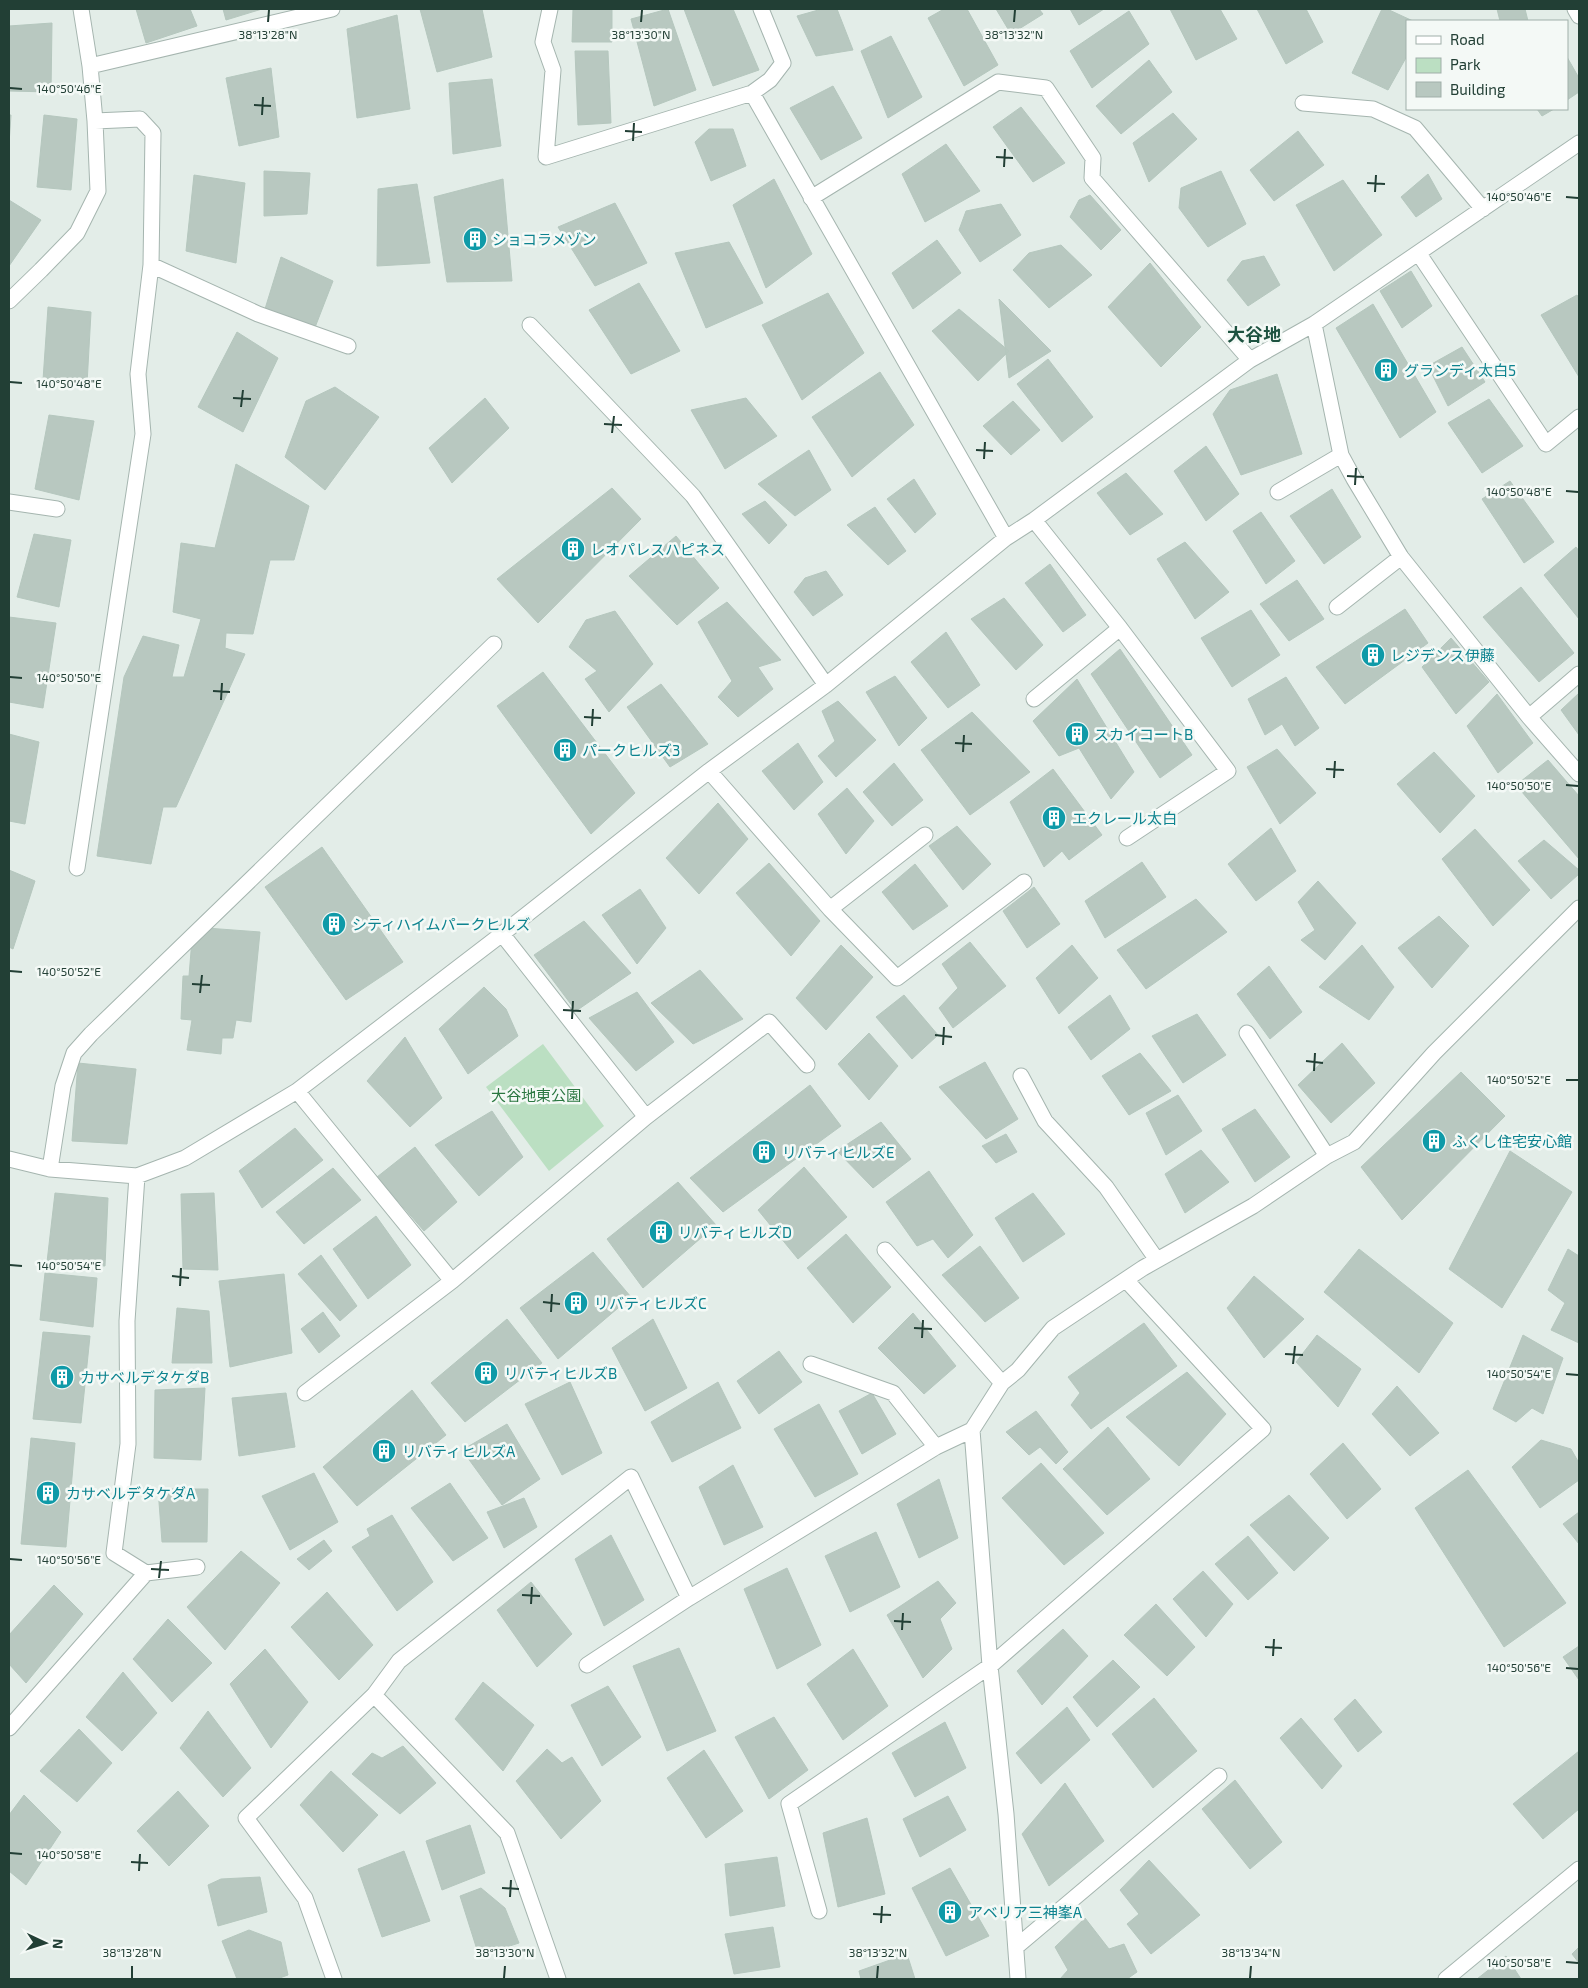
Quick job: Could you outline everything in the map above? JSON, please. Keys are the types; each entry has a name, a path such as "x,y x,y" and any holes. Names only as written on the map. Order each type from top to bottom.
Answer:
{"street":[{"path":"9,300 77,233 98,191 90,66 81,9"},
{"path":"90,66 332,9"},
{"path":"550,9 543,42 553,70 546,157 752,93 770,80 783,63 761,9"},
{"path":"1574,9 1579,16"},
{"path":"811,198 998,82 1046,88 1093,158 1092,178 1250,360"},
{"path":"752,93 1006,538"},
{"path":"1304,103 1373,109 1415,128 1483,209"},
{"path":"77,868 143,434 138,374 151,265 153,133 140,119 95,121"},
{"path":"9,1158 50,1169 137,1176 184,1158 297,1090 502,934 709,772 826,685 1006,538 1034,520 1250,360 1314,324 1579,143"},
{"path":"1418,254 1546,444 1579,416"},
{"path":"151,265 258,314 348,346"},
{"path":"1314,324 1341,454 1401,557 1529,716 1579,774"},
{"path":"530,325 693,496 826,685"},
{"path":"1278,492 1341,454"},
{"path":"9,502 57,509"},
{"path":"1034,520 1120,628 1228,771 1127,838"},
{"path":"1337,607 1401,557"},
{"path":"1034,699 1120,628"},
{"path":"50,1169 63,1086 74,1053 91,1034 494,644"},
{"path":"1529,716 1579,674"},
{"path":"709,772 830,909 897,978 1024,882"},
{"path":"830,909 925,835"},
{"path":"587,1665 690,1598 936,1447 972,1430 1002,1384 1018,1370 1053,1328 1158,1260 1253,1206 1327,1156 1354,1142 1434,1053 1579,908"},
{"path":"502,934 646,1116"},
{"path":"305,1393 452,1282 646,1116 769,1022 807,1065"},
{"path":"1247,1032 1327,1156"},
{"path":"1021,1076 1045,1121 1106,1187 1158,1260"},
{"path":"297,1090 452,1282"},
{"path":"137,1176 128,1321 128,1444 114,1553 146,1573 197,1566"},
{"path":"885,1250 1002,1384"},
{"path":"819,1911 788,1804 990,1666 1263,1429 1126,1280"},
{"path":"811,1364 893,1393 936,1447"},
{"path":"972,1430 990,1666 1006,1814 1018,1979"},
{"path":"334,1979 305,1898 246,1818 374,1695 399,1661 631,1477 690,1598"},
{"path":"9,1728 146,1573"},
{"path":"374,1695 507,1833 558,1979"},
{"path":"1016,1947 1219,1776"},
{"path":"1446,1979 1579,1869"}],"green space":[{"name":"大谷地東公園","path":"543,1044 604,1126 549,1171 486,1087"}],"building":[{"path":"136,9 190,9 197,26 146,43"},
{"path":"223,9 262,9 226,20"},
{"path":"420,9 482,9 492,57 437,72"},
{"path":"573,9 612,9 612,42 572,42"},
{"path":"668,9 696,90 654,106 631,19"},
{"path":"684,9 733,9 759,70 713,86"},
{"path":"822,9 837,9 853,50 816,56 797,16"},
{"path":"944,9 967,9 998,65 964,86 928,18"},
{"path":"996,9 1039,9 1043,14 1011,34"},
{"path":"1070,9 1104,9 1079,25"},
{"path":"1170,9 1220,9 1237,39 1196,60"},
{"path":"1257,9 1306,9 1323,42 1286,64"},
{"path":"1382,9 1387,9 1411,20 1406,20 1406,58 1388,90 1352,73"},
{"path":"1497,9 1525,9 1528,20 1500,20"},
{"path":"1129,11 1149,44 1092,88 1070,51"},
{"path":"397,15 410,109 357,118 347,29"},
{"path":"52,23 51,92 9,91 9,26"},
{"path":"891,36 922,97 888,118 861,51"},
{"path":"575,51 608,51 611,123 578,125"},
{"path":"1568,59 1579,78 1579,92 1568,99"},
{"path":"1149,60 1172,92 1121,134 1096,106"},
{"path":"271,68 279,137 239,146 226,78"},
{"path":"492,79 501,146 453,154 449,83"},
{"path":"833,86 862,138 821,160 790,108"},
{"path":"1021,107 1065,163 1033,182 993,127"},
{"path":"1538,110 1552,110 1542,116"},
{"path":"1173,113 1197,139 1149,182 1133,143"},
{"path":"9,115 11,115 9,144"},
{"path":"44,115 77,119 71,190 37,187"},
{"path":"709,129 733,129 746,166 711,181 695,142"},
{"path":"1298,131 1324,165 1274,201 1250,170"},
{"path":"946,144 980,191 925,222 902,174"},
{"path":"264,171 310,173 307,214 264,216"},
{"path":"1221,171 1246,224 1208,247 1179,208 1181,188"},
{"path":"1428,174 1442,199 1416,217 1401,197"},
{"path":"194,175 245,183 236,263 186,251"},
{"name":"ショコラメゾン","path":"503,179 512,281 447,282 434,197"},
{"path":"774,179 812,254 766,288 733,205"},
{"path":"1343,180 1382,235 1334,271 1296,205"},
{"path":"417,184 430,263 377,266 378,189"},
{"path":"1090,195 1121,230 1101,250 1070,217 1079,200"},
{"path":"9,200 41,220 9,266"},
{"path":"615,203 647,263 595,286 558,227"},
{"path":"1001,204 1021,235 980,262 959,230 966,211"},
{"path":"937,240 961,273 913,309 892,273"},
{"path":"729,242 763,303 706,328 675,253"},
{"path":"1061,245 1092,275 1049,308 1013,270 1029,253"},
{"path":"1264,256 1280,285 1248,306 1227,280 1242,261"},
{"path":"281,257 333,281 314,330 265,309"},
{"path":"1150,263 1201,327 1161,367 1108,307"},
{"path":"1411,271 1432,306 1402,328 1380,291"},
{"path":"639,283 680,351 631,374 589,310"},
{"path":"828,293 864,353 802,400 762,325"},
{"path":"1577,295 1579,298 1579,377 1541,315"},
{"path":"999,299 1051,351 1009,378"},
{"name":"グランディ太白5","path":"1373,304 1436,412 1400,438 1336,328"},
{"path":"48,307 91,312 87,384 43,380"},
{"path":"959,309 1009,351 978,381 932,331"},
{"path":"237,332 278,358 243,432 198,407"},
{"path":"1462,347 1485,382 1448,406 1428,366"},
{"path":"1048,359 1093,417 1062,442 1017,384"},
{"path":"880,372 914,425 852,477 812,417"},
{"path":"1277,374 1302,454 1241,475 1213,414 1230,390"},
{"path":"335,387 379,417 325,490 285,457 306,401"},
{"path":"485,398 509,428 452,483 429,448"},
{"path":"746,398 777,436 725,469 691,410"},
{"path":"1489,399 1523,446 1482,473 1448,423"},
{"path":"1013,401 1040,430 1011,455 983,426"},
{"path":"49,415 94,421 79,500 35,489"},
{"path":"1206,446 1239,494 1206,521 1174,471"},
{"path":"809,450 831,490 795,516 758,484"},
{"path":"236,464 309,506 294,560 270,560 253,634 226,633 225,648 245,654 176,807 163,807 151,864 97,856 124,677 143,636 179,645 172,677 184,677 201,619 173,612 181,543 215,548"},
{"path":"1126,473 1163,514 1130,535 1097,493"},
{"path":"914,479 936,514 915,533 887,499"},
{"path":"1510,481 1554,542 1524,563 1482,499"},
{"name":"レオパレスハピネス","path":"612,488 641,519 538,623 497,579"},
{"path":"1332,489 1361,537 1324,564 1290,516"},
{"path":"765,501 787,525 769,544 742,514"},
{"path":"875,507 906,551 888,565 847,525"},
{"path":"1261,512 1295,561 1266,584 1233,531"},
{"path":"34,534 71,540 59,607 17,597"},
{"path":"676,536 719,588 677,625 629,576"},
{"path":"1185,542 1229,592 1195,619 1157,559"},
{"path":"1576,547 1579,551 1579,619 1544,575"},
{"path":"1050,564 1086,615 1063,632 1025,583"},
{"path":"826,571 843,595 813,616 794,592 805,578"},
{"path":"1297,580 1324,619 1289,641 1260,604"},
{"path":"1521,587 1574,653 1539,682 1483,617"},
{"path":"1004,598 1043,645 1016,670 971,619"},
{"path":"727,602 781,660 758,667 773,689 738,717 718,697 732,681 698,622"},
{"name":"レジデンス伊藤","path":"1405,609 1428,643 1345,704 1316,667"},
{"path":"1251,610 1280,655 1232,687 1201,638"},
{"path":"615,611 653,664 609,712 585,679 597,671 569,647 586,620"},
{"path":"9,617 56,623 43,708 9,702"},
{"path":"946,632 980,685 948,708 911,662"},
{"path":"1451,638 1489,682 1456,714 1422,667"},
{"path":"1120,649 1192,755 1160,778 1091,674"},
{"name":"パークヒルズ3","path":"543,672 635,793 591,834 497,706"},
{"path":"895,676 927,718 899,746 866,692"},
{"path":"1286,677 1319,728 1295,746 1282,724 1265,735 1248,699"},
{"name":"スカイコートB","path":"1077,679 1134,772 1111,799 1079,748 1059,756 1033,721"},
{"path":"661,684 708,744 670,767 627,707"},
{"path":"1579,693 1579,735 1561,710"},
{"path":"1497,694 1533,743 1498,773 1467,726"},
{"path":"838,701 876,740 836,777 818,756 835,741 822,711"},
{"path":"972,712 1030,772 970,815 921,750"},
{"path":"9,734 39,742 25,824 9,821"},
{"path":"798,743 823,782 794,810 762,771"},
{"path":"1277,749 1316,793 1280,824 1247,767"},
{"path":"1434,752 1475,796 1440,833 1397,784"},
{"path":"1548,760 1579,796 1579,859 1516,785"},
{"path":"894,763 923,800 892,826 863,792"},
{"name":"エクレール太白","path":"1053,769 1102,835 1069,860 1062,851 1044,867 1010,802"},
{"path":"847,788 874,821 846,854 818,814"},
{"path":"718,803 748,839 699,894 666,858"},
{"path":"957,826 991,864 963,890 929,846"},
{"path":"1271,828 1296,871 1256,901 1228,864"},
{"path":"1475,829 1530,890 1493,926 1442,859"},
{"path":"1544,840 1579,870 1579,874 1551,899 1518,861"},
{"name":"シティハイムパークヒルズ","path":"322,847 403,962 346,1000 265,887"},
{"path":"1142,862 1166,897 1105,938 1085,901"},
{"path":"769,863 820,921 791,956 736,893"},
{"path":"915,864 948,906 913,930 882,892"},
{"path":"9,870 35,881 13,949 9,947"},
{"path":"1318,881 1356,923 1325,960 1301,940 1315,930 1298,902"},
{"path":"1034,887 1060,924 1027,948 1003,911"},
{"path":"640,889 666,928 637,964 602,915"},
{"path":"1196,899 1227,932 1146,989 1117,950"},
{"path":"1439,916 1469,946 1432,988 1398,948"},
{"path":"584,921 631,973 576,1011 534,955"},
{"path":"193,927 260,932 251,1022 236,1020 233,1038 222,1038 221,1054 187,1050 192,1020 181,1019 183,976 189,976"},
{"path":"970,942 1006,986 953,1028 939,1008 958,988 942,964"},
{"path":"841,945 873,977 826,1030 796,998"},
{"path":"1072,945 1098,978 1059,1014 1036,978"},
{"path":"1362,945 1394,987 1369,1020 1319,987"},
{"path":"1269,966 1302,1012 1270,1039 1237,994"},
{"path":"700,970 743,1019 693,1044 651,1003"},
{"path":"484,987 506,1009 518,1036 468,1074 439,1029"},
{"path":"637,992 674,1042 636,1071 589,1018"},
{"path":"904,995 938,1035 912,1059 876,1017"},
{"path":"1110,995 1130,1029 1091,1060 1068,1027"},
{"path":"1197,1014 1226,1055 1183,1083 1152,1036"},
{"path":"869,1033 898,1066 869,1100 838,1064"},
{"path":"405,1037 442,1098 410,1127 367,1081"},
{"path":"1342,1043 1375,1083 1331,1123 1298,1085"},
{"path":"1140,1053 1171,1091 1129,1115 1102,1076"},
{"path":"985,1062 1018,1119 986,1139 939,1087"},
{"path":"78,1063 136,1069 127,1144 72,1141"},
{"name":"ふくし住宅安心館","path":"1461,1072 1505,1116 1402,1220 1361,1167"},
{"name":"リバティヒルズE","path":"810,1085 841,1126 723,1212 690,1178"},
{"path":"1178,1095 1202,1131 1166,1155 1146,1113"},
{"path":"1255,1109 1290,1157 1255,1182 1222,1129"},
{"path":"492,1111 523,1157 479,1196 435,1145"},
{"path":"881,1122 911,1159 873,1188 837,1151"},
{"path":"295,1128 323,1160 262,1208 239,1171"},
{"path":"1006,1134 1017,1152 996,1163 982,1146"},
{"path":"415,1147 457,1202 424,1231 377,1177"},
{"path":"1201,1150 1229,1182 1185,1213 1165,1174"},
{"path":"1510,1151 1572,1192 1502,1308 1449,1269"},
{"path":"804,1167 847,1217 798,1259 758,1210"},
{"path":"333,1168 361,1200 304,1244 276,1212"},
{"path":"929,1171 973,1235 948,1258 933,1239 917,1246 886,1202"},
{"name":"リバティヒルズD","path":"678,1182 716,1225 643,1288 607,1239"},
{"path":"55,1193 108,1198 105,1266 47,1262"},
{"path":"214,1193 218,1270 183,1269 181,1194"},
{"path":"1033,1193 1065,1234 1023,1262 995,1218"},
{"path":"376,1216 411,1265 368,1299 333,1249"},
{"path":"846,1234 891,1287 853,1323 807,1268"},
{"path":"980,1246 1019,1298 985,1322 942,1275"},
{"path":"1359,1249 1453,1323 1419,1373 1324,1292"},
{"path":"1568,1249 1579,1256 1579,1343 1551,1330 1565,1303 1548,1290"},
{"name":"リバティヒルズC","path":"593,1252 631,1297 558,1359 520,1308"},
{"path":"321,1255 357,1306 340,1321 298,1274"},
{"path":"45,1273 97,1278 93,1327 40,1320"},
{"path":"284,1274 292,1353 230,1367 219,1281"},
{"path":"1254,1276 1304,1319 1264,1358 1227,1308"},
{"path":"177,1308 209,1311 212,1363 172,1363"},
{"path":"323,1312 340,1336 319,1353 301,1329"},
{"path":"913,1313 956,1366 924,1394 878,1348"},
{"name":"リバティヒルズB","path":"507,1319 542,1363 465,1422 431,1383"},
{"path":"653,1319 687,1388 645,1411 612,1348"},
{"path":"1144,1323 1177,1366 1091,1429 1071,1405 1080,1393 1068,1377"},
{"name":"カサベルデタケダB","path":"43,1332 90,1336 81,1423 33,1419"},
{"path":"1317,1335 1361,1369 1338,1407 1296,1362"},
{"path":"1523,1335 1563,1358 1543,1414 1532,1408 1516,1422 1493,1409"},
{"path":"779,1351 802,1382 759,1414 737,1381"},
{"path":"1187,1372 1226,1414 1179,1466 1126,1417"},
{"path":"570,1382 602,1453 562,1475 525,1404"},
{"path":"718,1382 741,1428 672,1462 651,1422"},
{"path":"1397,1386 1439,1433 1410,1456 1372,1414"},
{"path":"205,1388 201,1460 154,1458 155,1390"},
{"name":"リバティヒルズA","path":"412,1390 446,1435 357,1506 323,1467"},
{"path":"286,1393 295,1447 239,1456 232,1398"},
{"path":"872,1393 896,1434 862,1454 839,1411"},
{"path":"819,1404 858,1474 815,1497 774,1429"},
{"path":"1036,1411 1068,1452 1056,1464 1040,1447 1029,1455 1006,1432"},
{"path":"507,1424 540,1479 502,1505 462,1450"},
{"path":"1108,1427 1150,1479 1107,1515 1063,1469"},
{"name":"カサベルデタケダA","path":"31,1438 75,1443 66,1547 21,1544"},
{"path":"1541,1440 1571,1449 1579,1463 1579,1480 1540,1508 1512,1467"},
{"path":"1343,1443 1381,1489 1347,1519 1310,1474"},
{"path":"1041,1463 1104,1533 1064,1565 1002,1498"},
{"path":"733,1465 763,1527 724,1545 699,1487"},
{"path":"1468,1470 1566,1603 1504,1647 1415,1508"},
{"path":"314,1473 338,1522 290,1550 262,1496"},
{"path":"939,1479 958,1538 919,1558 897,1504"},
{"path":"450,1483 488,1538 453,1561 411,1508"},
{"path":"158,1489 208,1489 207,1542 162,1542"},
{"path":"1289,1495 1329,1538 1294,1571 1250,1525"},
{"path":"524,1498 537,1527 504,1548 487,1512"},
{"path":"1579,1512 1579,1544 1563,1524"},
{"path":"392,1515 433,1582 397,1611 352,1547 370,1536 367,1529"},
{"path":"876,1532 900,1587 850,1612 825,1556"},
{"path":"611,1535 644,1600 604,1626 575,1559"},
{"path":"1248,1536 1278,1573 1248,1600 1215,1564"},
{"path":"324,1540 332,1551 309,1570 297,1559"},
{"path":"241,1551 280,1583 225,1650 187,1607"},
{"path":"787,1568 821,1645 777,1669 744,1589"},
{"path":"1203,1571 1233,1604 1206,1637 1173,1599"},
{"path":"938,1581 956,1603 940,1619 952,1649 923,1678 887,1615"},
{"path":"531,1582 572,1634 537,1667 497,1610"},
{"path":"54,1585 83,1614 26,1683 9,1664 9,1635"},
{"path":"327,1592 373,1645 339,1680 291,1627"},
{"path":"1156,1604 1195,1647 1167,1676 1124,1635"},
{"path":"168,1619 212,1663 172,1702 133,1659"},
{"path":"1063,1629 1088,1656 1042,1705 1017,1671"},
{"path":"1579,1646 1579,1680 1563,1657"},
{"path":"679,1648 716,1731 667,1751 633,1666"},
{"path":"265,1649 308,1702 271,1748 230,1684"},
{"path":"853,1649 888,1706 843,1740 807,1684"},
{"path":"1113,1660 1140,1687 1097,1727 1073,1697"},
{"path":"123,1672 157,1713 122,1751 86,1717"},
{"path":"483,1682 534,1725 503,1771 455,1719"},
{"path":"608,1686 641,1737 602,1766 571,1705"},
{"path":"1154,1698 1197,1751 1153,1788 1112,1734"},
{"path":"1355,1699 1382,1732 1358,1752 1334,1719"},
{"path":"1067,1707 1090,1740 1041,1784 1016,1753"},
{"path":"208,1711 251,1768 223,1797 180,1748"},
{"path":"774,1717 808,1770 769,1799 735,1737"},
{"path":"1301,1718 1342,1766 1322,1789 1280,1738"},
{"path":"945,1722 966,1768 915,1797 892,1753"},
{"path":"79,1729 112,1763 77,1802 40,1771"},
{"path":"403,1746 436,1783 400,1814 352,1774 372,1753 382,1758"},
{"path":"547,1749 562,1763 572,1757 601,1801 561,1839 516,1781"},
{"path":"704,1750 743,1811 706,1838 667,1778"},
{"path":"1579,1751 1579,1809 1543,1839 1513,1804"},
{"path":"331,1771 378,1815 343,1852 300,1805"},
{"path":"1235,1780 1282,1842 1250,1869 1202,1809"},
{"path":"1065,1783 1104,1841 1049,1886 1022,1834"},
{"path":"178,1791 209,1826 169,1866 137,1831"},
{"path":"24,1795 61,1832 26,1885 9,1871 9,1815"},
{"path":"948,1796 966,1830 920,1857 903,1819"},
{"path":"867,1818 885,1894 838,1907 823,1833"},
{"path":"470,1825 485,1873 442,1890 426,1841"},
{"path":"404,1851 430,1921 382,1937 358,1869"},
{"path":"777,1857 785,1906 730,1916 725,1864"},
{"path":"1149,1860 1200,1915 1151,1954 1127,1924 1139,1914 1120,1890"},
{"name":"アベリア三神峯A","path":"950,1868 989,1936 946,1956 912,1888"},
{"path":"260,1877 267,1912 218,1926 208,1885 221,1879"},
{"path":"481,1888 505,1908 519,1943 479,1956 460,1896"},
{"path":"1085,1918 1109,1949 1124,1944 1137,1972 1127,1979 1060,1979 1068,1970 1055,1947"},
{"path":"773,1927 780,1967 734,1974 725,1934"},
{"path":"249,1930 281,1942 288,1975 277,1979 237,1979 222,1941"},
{"path":"1579,1947 1579,1963 1572,1954"},
{"path":"907,1954 915,1979 861,1979 859,1971"},
{"path":"1506,1956 1521,1979 1477,1979"}],"place":[{"name":"ショコラメゾン","path":"475,239"},
{"name":"グランディ太白5","path":"1386,370"},
{"name":"レオパレスハピネス","path":"573,549"},
{"name":"レジデンス伊藤","path":"1373,655"},
{"name":"スカイコートB","path":"1077,734"},
{"name":"パークヒルズ3","path":"565,750"},
{"name":"エクレール太白","path":"1054,818"},
{"name":"シティハイムパークヒルズ","path":"334,924"},
{"name":"ふくし住宅安心館","path":"1434,1141"},
{"name":"リバティヒルズE","path":"764,1152"},
{"name":"リバティヒルズD","path":"661,1232"},
{"name":"リバティヒルズC","path":"576,1303"},
{"name":"リバティヒルズB","path":"486,1373"},
{"name":"カサベルデタケダB","path":"62,1377"},
{"name":"リバティヒルズA","path":"384,1451"},
{"name":"カサベルデタケダA","path":"48,1493"},
{"name":"アベリア三神峯A","path":"950,1912"}],"district":[{"name":"大谷地","path":"1254,334"}]}
